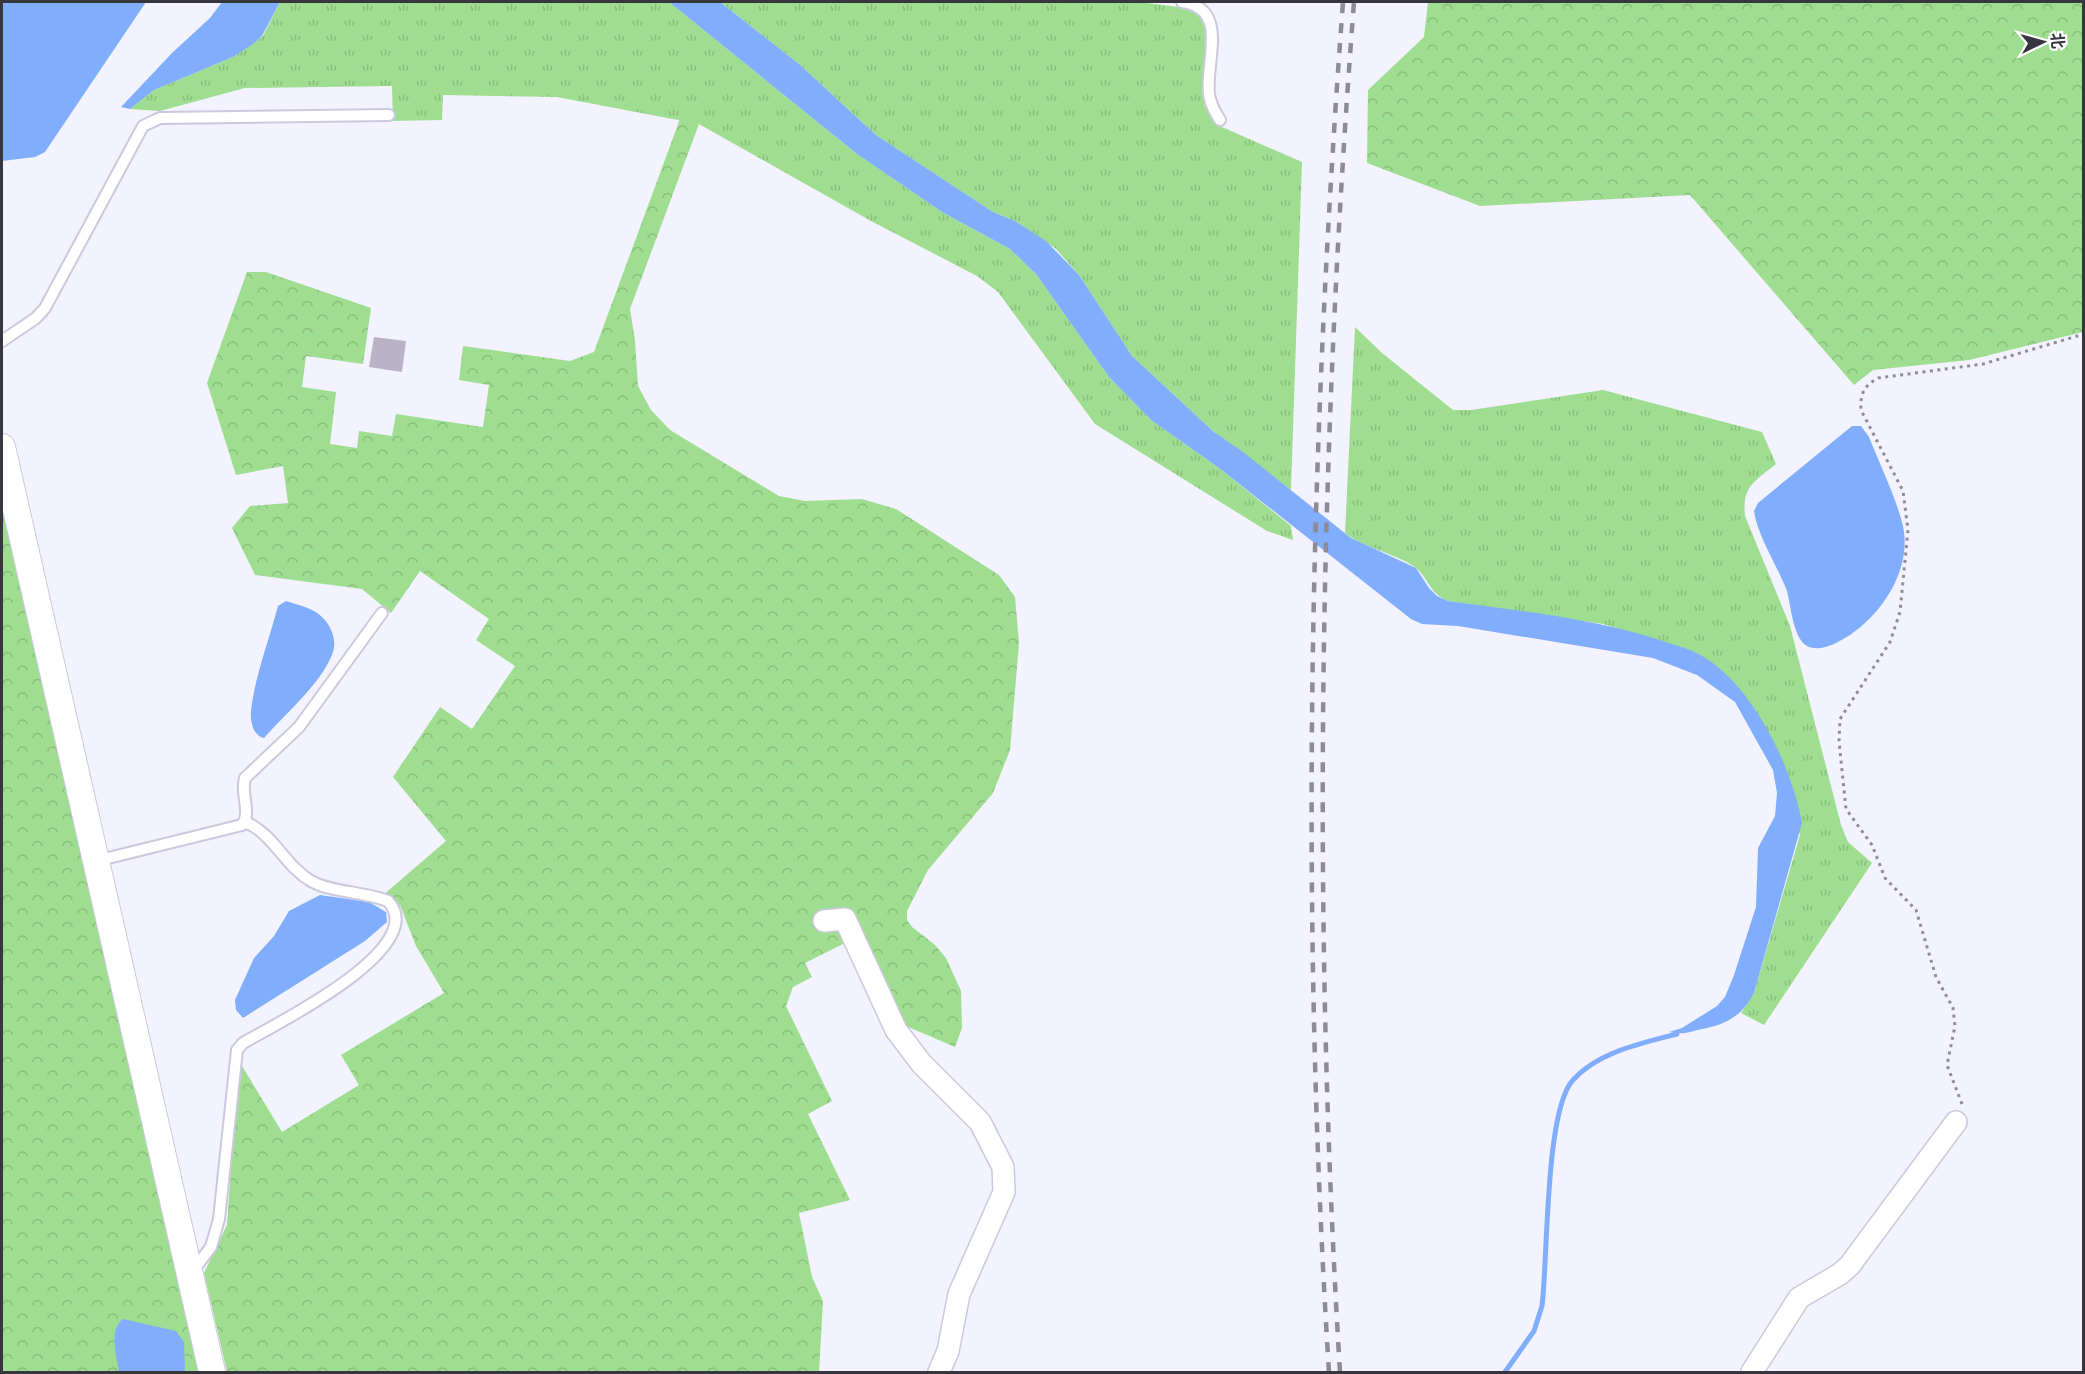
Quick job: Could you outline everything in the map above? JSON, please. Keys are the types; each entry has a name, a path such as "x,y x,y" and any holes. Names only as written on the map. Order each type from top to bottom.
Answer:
{"street":[{"path":"2,447 212,1372"},
{"path":"824,921 845,919 896,1030 921,1063 980,1122 1003,1167 1004,1192 959,1294 948,1351 939,1372"},
{"path":"1752,1372 1799,1298 1840,1274 1850,1265 1956,1122"}],"lane":[{"path":"1182,2 1196,4 1204,9 1210,19 1212,48 1208,93 1212,107 1220,120"},
{"path":"2,341 36,318 45,308 143,126 151,120 160,117 389,115"},
{"path":"245,822 246,812 242,788 245,778 299,727 382,613"},
{"path":"96,861 164,846 245,822"},
{"path":"190,1275 211,1247 219,1219 237,1050 243,1043 352,979 384,946 395,924 392,905 388,901 310,881 295,868 262,831 245,822"}],"path":[{"path":"1956,1122 1962,1111 1962,1102 1947,1065 1955,1026 1953,1008 1936,976 1916,910 1885,878 1872,845 1846,809 1839,741 1840,719 1890,642 1900,612 1908,530 1903,491 1861,410 1860,396 1867,384 1878,378 1983,364 2084,334"}],"green space":[{"path":"280,2 669,2 857,154 942,212 1010,249 1036,274 1109,377 1151,420 1219,468 1291,526 1293,540 1267,531 1095,424 998,292 977,276 871,221 699,124 557,97 443,95 442,120 393,121 392,86 245,88 160,111 130,109 154,90 233,57 263,36"},
{"path":"720,2 1139,2 1186,8 1199,14 1209,37 1204,105 1215,124 1302,162 1291,490 1214,432 1132,356 1079,275 1055,248 1015,221 993,212 876,135 799,64"},
{"path":"1428,2 2083,2 2083,332 1969,360 1873,370 1854,385 1690,195 1480,206 1367,163 1368,90 1424,37"},
{"path":"680,119 699,124 630,309 638,386 651,410 670,430 779,496 805,501 862,499 896,509 999,575 1015,597 1019,643 1010,750 993,793 928,870 907,911 907,920 912,927 934,944 946,958 961,991 962,1028 955,1047 906,1026 863,934 805,963 812,977 793,987 786,1006 832,1101 808,1114 850,1200 799,1213 812,1277 823,1301 819,1372 227,1372 204,1273 227,1225 237,1080 242,1066 282,1132 359,1085 341,1055 444,993 416,946 400,905 382,896 446,841 393,777 440,707 472,729 515,666 476,640 489,619 420,571 391,613 362,589 255,575 232,528 250,506 288,503 283,466 236,475 207,383 247,272 266,272 371,308 363,364 306,356 302,387 336,392 330,444 357,448 359,431 392,436 396,414 483,427 489,385 459,380 463,346 570,361 594,352"},
{"path":"1355,327 1382,353 1453,410 1471,410 1603,390 1762,432 1776,464 1751,485 1745,498 1745,516 1790,626 1841,825 1848,842 1872,863 1764,1025 1741,1013 1754,993 1800,835 1768,733 1749,703 1717,667 1697,653 1603,624 1448,601 1437,594 1421,572 1409,563 1362,543 1345,533"},
{"path":"2,480 201,1372 2,1372"}],"water":[{"path":"2,2 146,2 45,152 35,157 2,161"},
{"path":"222,2 280,2 262,36 253,44 233,57 154,90 130,109 121,107 172,53 210,18"},
{"path":"669,2 720,2 799,64 876,135 993,212 1015,221 1046,241 1079,275 1132,356 1214,432 1243,452 1351,538 1416,568 1437,596 1448,601 1610,626 1693,651 1717,666 1735,683 1766,727 1789,776 1802,823 1754,993 1744,1008 1733,1018 1719,1024 1686,1033 1669,1032 1682,1028 1717,1006 1725,997 1756,907 1758,848 1775,816 1777,793 1773,770 1735,702 1697,675 1653,658 1458,626 1422,624 1411,619 1219,468 1151,420 1109,377 1036,274 1010,249 942,212 857,154"},
{"path":"1852,426 1861,426 1869,437 1891,490 1902,522 1905,539 1904,555 1893,586 1885,601 1874,614 1840,641 1829,646 1812,648 1802,642 1799,636 1793,621 1787,591 1763,541 1754,511 1758,503"},
{"path":"286,601 311,609 323,618 332,634 334,647 321,675 264,738 257,734 252,723 253,698 278,606"},
{"path":"320,895 369,902 386,912 387,922 365,941 243,1018 236,1010 235,1000 254,958 274,936 289,911"},
{"path":"123,1319 176,1331 184,1342 185,1372 119,1372 115,1337 118,1324"}],"building":[{"path":"374,337 406,341 402,372 369,367"}],"waterway":[{"path":"1505,1372 1534,1331 1542,1306 1552,1152 1564,1096 1573,1080 1595,1062 1621,1050 1677,1034"}],"railway":[{"path":"1329,1372 1314,1030 1312,687 1322,344 1343,2"},
{"path":"1340,1372 1325,1030 1323,687 1333,344 1354,2"}]}
